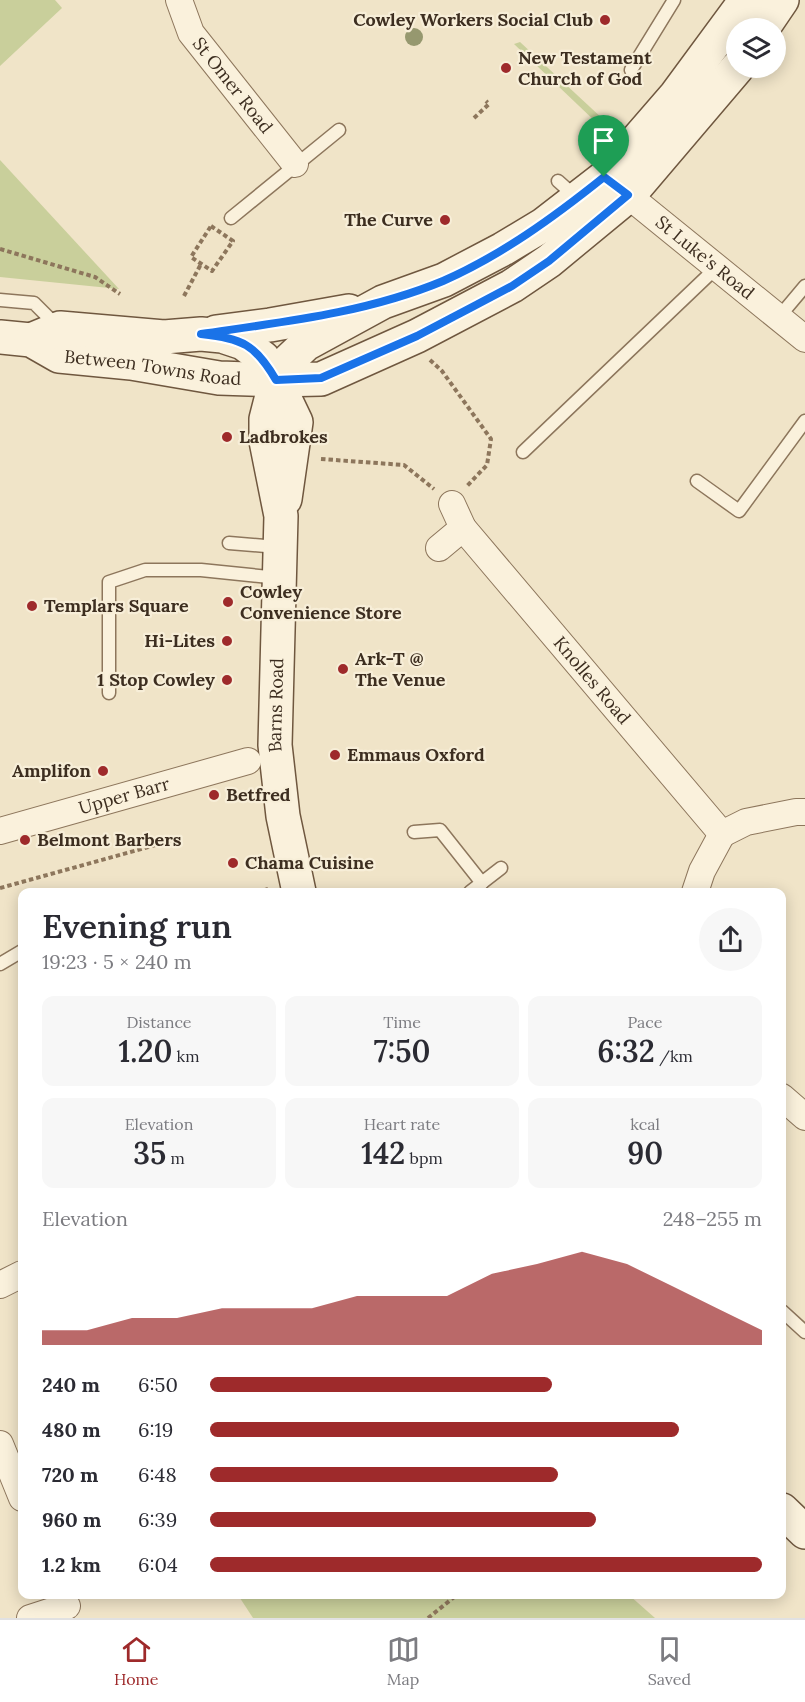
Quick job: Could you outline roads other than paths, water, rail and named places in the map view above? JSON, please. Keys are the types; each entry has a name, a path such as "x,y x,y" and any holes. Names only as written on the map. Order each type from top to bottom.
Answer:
{"main road":[{"name":"Between Towns Road","path":"616,186 676,95 745,10 782,0"},
{"name":"Between Towns Road","path":"30,335 59,356 130,363 219,378 276,380 321,378 417,336 512,286 549,261 616,186 727,78"},
{"name":"Between Towns Road","path":"276,380 289,360 306,344 383,302 444,280 543,225 567,190 616,186"},
{"path":"201,334 346,312 383,302"},
{"name":"Between Towns Road","path":"30,335 164,337 201,334 222,336 243,343 263,358 276,380"},
{"name":"Barns Road","path":"276,380 296,422 281,547 274,745 283,816 298,888"},
{"path":"786,1514 805,1532"}],"street":[{"name":"St Omer Road","path":"179,0 191,33 295,164"},
{"name":"St Luke's Road","path":"616,186 805,339"},
{"name":"Knolles Road","path":"452,504 463,528 722,834"},
{"path":"439,548 463,528"},
{"name":"Upper Barr","path":"0,816 248,754 0,831"},
{"path":"696,888 702,871 722,834 746,822 805,812"},
{"path":"786,1100 805,1117"},
{"path":"0,1285 18,1276"},
{"path":"0,1444 18,1488"},
{"path":"30,1618 67,1606"}],"lane":[{"path":"631,70 674,0"},
{"path":"231,218 339,130"},
{"path":"523,452 716,268"},
{"path":"779,317 805,286"},
{"path":"0,300 34,303 30,335"},
{"path":"697,481 739,511 805,421"},
{"path":"229,543 281,547"},
{"path":"109,693 109,582 145,570 201,570 281,547"},
{"path":"414,832 440,830 482,884"},
{"path":"476,888 501,868"},
{"path":"0,964 18,953"},
{"path":"786,1315 805,1332"}],"place":[{"name":"Cowley Workers Social Club","path":"605,20"},
{"name":"New Testament Church of God","path":"506,68"},
{"name":"The Curve","path":"445,220"},
{"name":"Ladbrokes","path":"227,437"},
{"name":"Cowley Convenience Store","path":"228,602"},
{"name":"Templars Square","path":"32,606"},
{"name":"Hi-Lites","path":"227,641"},
{"name":"Ark-T @ The Venue","path":"343,669"},
{"name":"1 Stop Cowley","path":"227,680"},
{"name":"Emmaus Oxford","path":"335,755"},
{"name":"Amplifon","path":"103,771"},
{"name":"Betfred","path":"214,795"},
{"name":"Belmont Barbers","path":"25,840"},
{"name":"Chama Cuisine","path":"233,863"}]}
